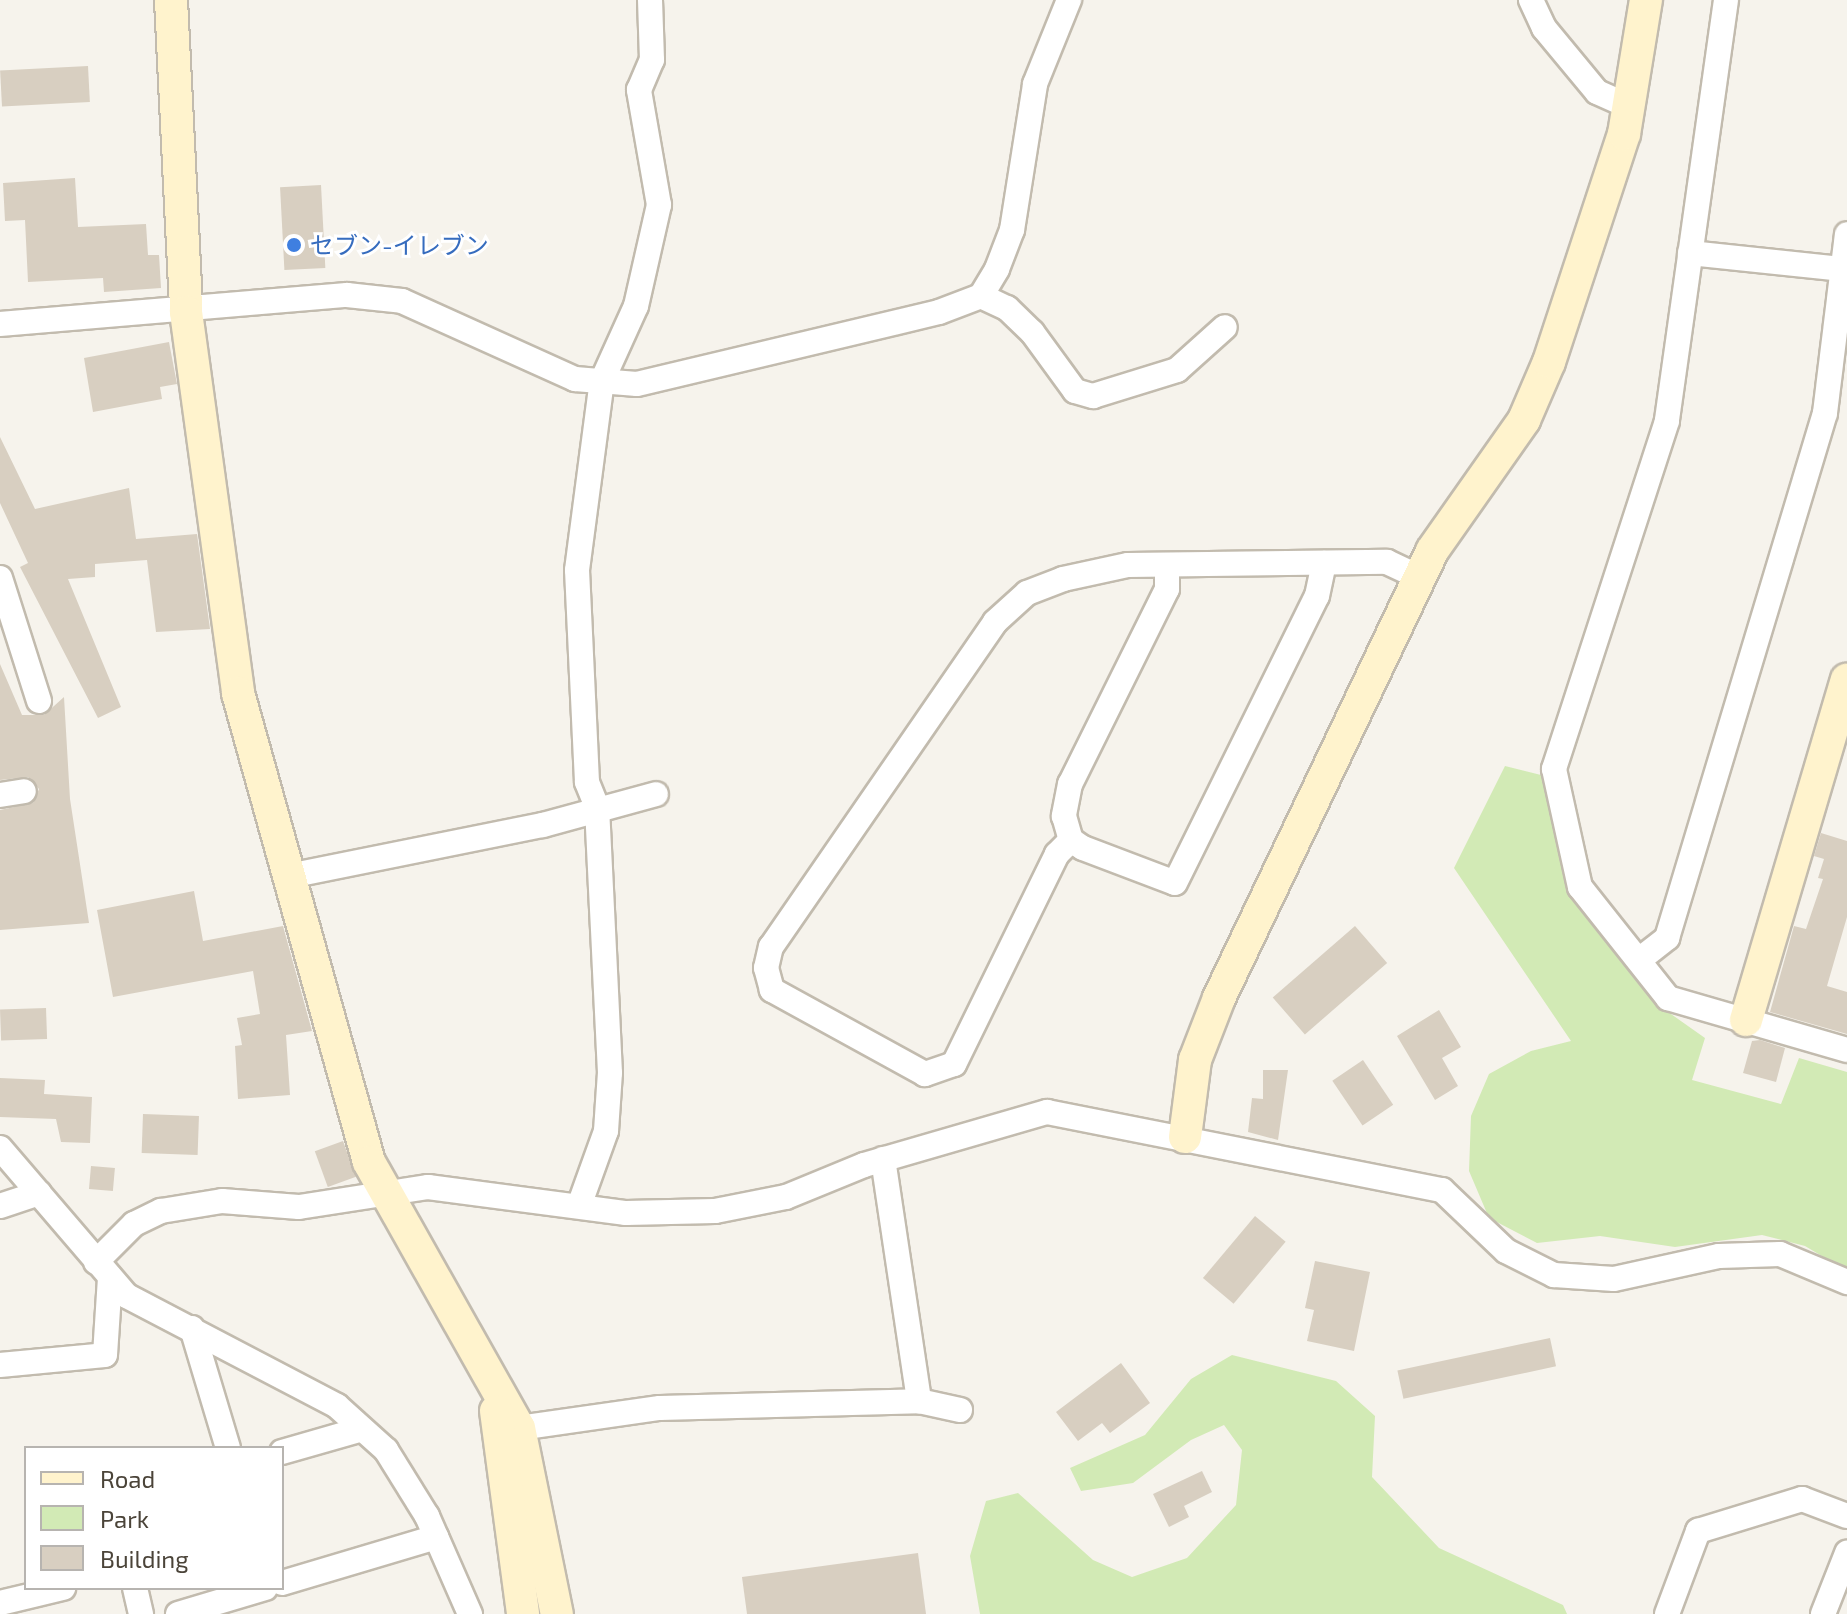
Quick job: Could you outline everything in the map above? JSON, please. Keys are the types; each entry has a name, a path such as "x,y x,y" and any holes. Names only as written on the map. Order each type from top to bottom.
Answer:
{"street":[{"path":"171,0 186,312 238,693 369,1162 519,1428 557,1614"},
{"path":"579,1206 606,1131 610,1073 597,807 587,782 577,570 602,381 636,306 659,205 639,90 652,60 650,0"},
{"path":"0,324 186,312 347,295 402,301 519,358 575,379 637,384 939,312 981,296 1012,230 1035,84 1069,0"},
{"path":"1531,0 1544,28 1597,92 1629,106"},
{"path":"1185,1137 1195,1060 1219,998 1432,551 1524,420 1549,362 1629,106 1646,0"},
{"path":"1726,0 1667,421 1554,769 1580,887 1668,998 1847,1050"},
{"path":"1639,960 1667,938 1821,428 1847,234"},
{"path":"1690,253 1843,269"},
{"path":"981,296 1007,308 1032,332 1075,391 1093,396 1177,370 1225,327"},
{"path":"1071,840 1057,854 954,1064 925,1074 772,990 766,968 771,947 995,622 1027,593 1063,579 1128,565 1387,562 1419,577"},
{"path":"1071,840 1175,883 1317,596 1324,563"},
{"path":"1071,840 1064,816 1070,784 1167,589 1167,565"},
{"path":"0,578 8,636 39,701"},
{"path":"1746,1020 1847,680"},
{"path":"289,876 543,825 597,807 656,794"},
{"path":"0,1365 105,1355 103,1270 134,1224 161,1211 222,1201 335,1204 386,1191 428,1187 626,1213 715,1211 786,1197 883,1159 1047,1112 1442,1190 1506,1251 1554,1275 1614,1279 1719,1256 1780,1254 1847,1282"},
{"path":"0,1148 127,1296 337,1406 386,1450 436,1537 470,1614"},
{"path":"883,1159 919,1401"},
{"path":"0,1206 39,1193"},
{"path":"192,1328 227,1446"},
{"path":"492,1384 523,1614"},
{"path":"519,1428 660,1408 919,1401 960,1410"},
{"path":"284,1451 362,1429"},
{"path":"1667,1614 1698,1531 1802,1499 1847,1516"},
{"path":"284,1582 436,1537"},
{"path":"1823,1614 1847,1553"},
{"path":"0,1603 55,1590"},
{"path":"135,1590 141,1614"},
{"path":"178,1614 258,1590"}],"green space":[{"path":"1505,766 1553,778 1576,886 1661,1007 1705,1038 1692,1080 1781,1104 1799,1058 1847,1072 1847,1271 1805,1246 1762,1235 1675,1247 1600,1236 1537,1243 1489,1218 1469,1171 1471,1116 1489,1074 1531,1051 1571,1041 1454,868"},
{"path":"1232,1355 1336,1381 1375,1416 1372,1477 1439,1548 1563,1605 1567,1614 980,1614 970,1556 986,1501 1018,1493 1093,1560 1132,1577 1187,1558 1236,1505 1242,1450 1224,1425 1191,1440 1133,1483 1081,1491 1070,1468 1145,1435 1191,1379"}],"building":[{"path":"88,66 90,102 2,107 0,71"},
{"path":"75,178 78,227 146,224 148,255 159,255 161,288 104,292 103,278 28,282 25,220 5,221 3,183"},
{"path":"321,185 325,268 284,270 280,187"},
{"path":"169,342 177,384 160,387 162,399 93,412 84,358"},
{"path":"0,437 35,509 129,488 136,539 197,534 210,629 156,632 147,560 95,564 95,577 68,579 121,707 98,718 20,567 28,563 0,503"},
{"path":"0,664 22,715 44,715 64,697 70,799 89,923 0,930 0,810 33,803 39,789 28,777 0,780"},
{"path":"1821,833 1847,841 1847,917 1827,986 1847,992 1847,1034 1770,1012 1794,926 1806,929 1823,879 1818,878 1824,859 1814,856"},
{"path":"194,891 203,941 283,926 312,1031 286,1035 290,1095 238,1099 235,1046 242,1045 237,1018 260,1014 253,971 113,997 97,910"},
{"path":"1355,926 1387,963 1305,1034 1273,998"},
{"path":"46,1008 47,1039 1,1041 0,1010"},
{"path":"1439,1010 1461,1047 1442,1058 1458,1086 1435,1100 1397,1036"},
{"path":"1760,1040 1785,1048 1776,1082 1743,1073 1752,1041"},
{"path":"1363,1060 1393,1105 1363,1125 1332,1081"},
{"path":"1263,1070 1288,1070 1278,1140 1248,1132 1252,1098 1263,1099"},
{"path":"0,1078 45,1080 44,1094 92,1097 90,1143 61,1142 56,1119 0,1117"},
{"path":"143,1114 199,1116 198,1155 142,1153"},
{"path":"343,1141 356,1177 328,1187 315,1151"},
{"path":"91,1166 115,1168 113,1191 89,1189"},
{"path":"1255,1216 1286,1242 1234,1304 1203,1278"},
{"path":"1315,1261 1370,1272 1354,1351 1307,1341 1314,1310 1305,1308"},
{"path":"1550,1338 1556,1366 1403,1399 1397,1370"},
{"path":"1121,1363 1150,1403 1110,1433 1102,1423 1078,1441 1056,1412"},
{"path":"1202,1471 1212,1492 1184,1506 1189,1517 1169,1527 1153,1494"},
{"path":"918,1553 926,1614 747,1614 742,1577"}],"place":[{"name":"セブン-イレブン","path":"294,245"}]}
